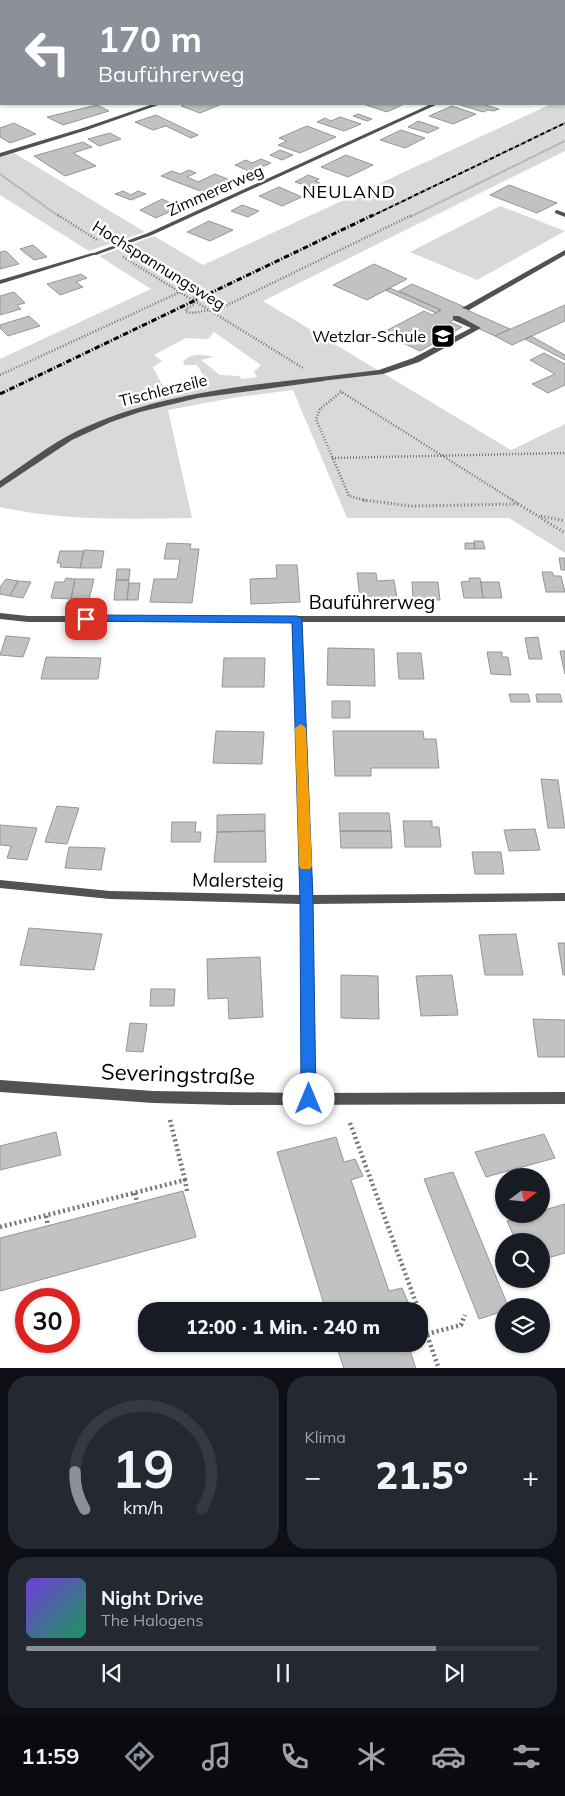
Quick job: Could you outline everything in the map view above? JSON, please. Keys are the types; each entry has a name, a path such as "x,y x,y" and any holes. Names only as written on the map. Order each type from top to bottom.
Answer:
{"street":[{"path":"0,155 155,105"},
{"name":"Zimmererweg","path":"0,282 110,249 150,234 218,205 433,105"},
{"path":"557,212 565,215"},
{"path":"466,308 565,252"},
{"name":"Tischlerzeile","path":"0,485 78,433 115,417 183,397 380,372 416,360 477,328 456,318"},
{"name":"Bauführerweg","path":"0,616 28,619 565,619"},
{"path":"297,619 307,900 309,1099"},
{"name":"Malersteig","path":"0,884 108,895 307,900 565,897"},
{"name":"Severingstraße","path":"0,1086 153,1097 309,1099 565,1098"}],"path":[{"path":"213,312 565,141"},
{"name":"Hochspannungsweg","path":"0,174 44,206 178,293 210,310 308,372"},
{"path":"0,375 178,293 195,289 202,290 193,298 194,305 186,309 188,313 210,310"},
{"path":"334,388 565,533"},
{"path":"341,392 320,409 316,419 349,496 363,500 414,506 520,504"},
{"path":"332,458 565,453"},
{"path":"537,515 565,521"},
{"path":"170,1120 187,1191"},
{"path":"350,1123 416,1302"},
{"path":"0,1227 185,1180"},
{"path":"135,1193 137,1202"},
{"path":"46,1216 48,1226"},
{"path":"428,1334 461,1325 465,1315"},
{"path":"428,1337 439,1368"}],"shaded area":[{"path":"549,105 565,105 565,151 263,301 511,450 565,424 565,553 509,518 347,518 293,390 232,398 168,410 192,518 120,519 72,517 24,512 0,507 0,359 151,289 99,256 154,236 203,265","holes":["214,332 261,365 254,372 257,377 242,379 239,376 220,375 201,360 213,357 193,356 183,362 185,365 197,365 208,383 194,384 195,387 182,389 177,385 162,385 153,367 162,361 154,355 186,338 208,339"]},
{"path":"14,153 145,232 89,251 0,195 0,157"},
{"path":"500,206 565,231 477,280 410,252"}],"building":[{"path":"97,105 109,111 63,125 47,117"},
{"path":"184,105 220,105 200,113 181,106"},
{"path":"366,105 402,105 387,112"},
{"path":"460,105 485,105 499,109 483,112"},
{"path":"452,106 476,114 453,124 429,116"},
{"path":"358,114 372,119 367,121 353,116"},
{"path":"156,115 198,135 191,138 166,126 153,130 135,122"},
{"path":"340,117 361,124 344,131 317,122 325,118 331,121"},
{"path":"418,121 439,128 428,133 408,127"},
{"path":"14,123 36,134 10,143 0,137 0,128"},
{"path":"307,126 336,137 300,153 278,145 287,141 279,138"},
{"path":"401,130 425,138 405,148 380,140"},
{"path":"110,133 121,139 99,146 88,139"},
{"path":"83,142 92,147 73,153 96,166 65,176 34,156"},
{"path":"280,150 293,155 282,160 270,155"},
{"path":"346,155 373,165 348,177 321,167"},
{"path":"261,159 271,163 251,172 235,165 246,160 252,163"},
{"path":"189,170 196,173 187,177 198,182 215,174 235,182 208,194 161,176 172,171 180,174"},
{"path":"308,175 319,179 315,181 320,183 311,187 295,182"},
{"path":"509,185 557,203 537,213 490,195"},
{"path":"279,187 302,197 282,206 259,196"},
{"path":"123,191 131,195 138,191 146,194 131,200 115,194"},
{"path":"162,199 180,207 156,218 140,210"},
{"path":"242,205 259,211 248,217 231,211"},
{"path":"209,221 233,230 210,241 187,232"},
{"path":"33,245 47,257 34,260 20,249"},
{"path":"6,251 19,264 0,269 0,252"},
{"path":"374,264 407,279 367,300 333,285"},
{"path":"81,274 87,278 76,282 83,287 60,295 47,284"},
{"path":"412,284 510,329 495,336 456,318 450,322 462,327 420,351 382,333 424,311 432,315 441,310 399,291"},
{"path":"390,288 441,310 436,313 385,290"},
{"path":"14,292 25,303 17,305 21,309 0,315 0,296"},
{"path":"565,305 565,321 512,345 495,336"},
{"path":"29,316 40,326 8,336 0,328 0,325"},
{"path":"531,336 565,355 565,360 525,339"},
{"path":"544,353 565,364 565,385 548,393 532,384 555,374 530,360"},
{"path":"474,541 483,541 485,549 475,549"},
{"path":"167,543 191,544 190,549 199,549 192,603 150,602 154,579 177,579 180,559 164,559"},
{"path":"465,543 474,543 475,549 465,549"},
{"path":"84,550 104,551 101,568 80,568"},
{"path":"60,551 84,551 80,568 60,567 61,563 57,563"},
{"path":"559,558 565,558 565,570 561,570"},
{"path":"276,565 297,565 300,602 251,604 250,579 277,578"},
{"path":"117,569 130,569 129,580 116,580"},
{"path":"542,572 552,572 554,576 561,576 565,592 546,592"},
{"path":"357,573 376,573 377,581 394,580 397,598 360,599"},
{"path":"66,578 75,579 71,599 51,598 55,582 64,582"},
{"path":"469,578 480,578 483,598 464,598 461,582 470,581"},
{"path":"6,579 18,581 10,596 0,594 0,587"},
{"path":"75,579 94,579 89,599 71,599"},
{"path":"116,580 129,580 127,600 114,600"},
{"path":"18,581 31,582 23,598 10,596"},
{"path":"412,582 438,582 440,600 413,600"},
{"path":"481,582 499,582 502,598 483,598"},
{"path":"129,583 140,583 138,600 127,600"},
{"path":"6,636 30,638 23,657 0,655"},
{"path":"538,637 542,659 529,659 525,638"},
{"path":"328,648 374,649 375,686 327,685"},
{"path":"560,651 565,651 565,674 561,656"},
{"path":"487,652 502,652 502,657 508,657 511,675 491,674"},
{"path":"397,653 421,653 424,679 399,679"},
{"path":"46,657 101,658 98,679 41,679"},
{"path":"224,658 265,658 264,687 222,687"},
{"path":"509,694 528,694 530,702 511,702"},
{"path":"536,694 560,694 562,702 537,702"},
{"path":"332,701 350,701 350,718 332,718"},
{"path":"216,731 264,732 262,764 213,763"},
{"path":"333,731 423,731 424,739 436,739 439,768 371,768 371,776 335,776"},
{"path":"541,779 558,780 565,828 548,828"},
{"path":"57,806 79,808 67,844 45,842"},
{"path":"339,813 389,813 391,831 340,831"},
{"path":"265,814 265,831 217,832 217,815"},
{"path":"403,821 432,821 432,827 439,827 441,847 405,847"},
{"path":"172,822 196,822 195,832 201,832 200,842 171,842"},
{"path":"0,825 37,828 27,860 7,858 11,846 0,845"},
{"path":"535,829 540,850 509,851 504,830"},
{"path":"265,831 266,862 214,862 217,832"},
{"path":"340,831 391,831 392,848 341,848"},
{"path":"69,847 105,848 101,870 65,868"},
{"path":"472,852 501,852 504,874 475,874"},
{"path":"29,928 102,934 94,970 20,965"},
{"path":"516,934 523,975 485,975 479,935"},
{"path":"558,943 565,943 565,975 563,975"},
{"path":"260,957 263,1017 229,1019 228,998 208,999 207,959"},
{"path":"341,975 378,976 379,1019 341,1018"},
{"path":"452,975 458,1015 421,1016 416,976"},
{"path":"151,989 175,989 174,1006 150,1006"},
{"path":"533,1019 565,1020 565,1057 538,1057"},
{"path":"130,1023 147,1024 143,1052 126,1051"},
{"path":"56,1132 61,1155 0,1170 0,1146"},
{"path":"544,1134 555,1158 519,1168 495,1168 495,1175 486,1177 475,1152"},
{"path":"336,1137 344,1162 355,1159 363,1176 351,1180 389,1291 402,1288 408,1302 323,1302 277,1152"},
{"path":"453,1172 495,1274 495,1288 501,1288 505,1298 495,1298 495,1314 479,1319 424,1179"},
{"path":"183,1191 196,1237 0,1291 0,1238"},
{"path":"565,1204 565,1253 550,1257 550,1233 512,1233 508,1223 550,1223 550,1208"},
{"path":"339,1352 411,1352 416,1368 344,1368"}],"railway":[{"path":"370,217 565,123"},
{"path":"0,394 373,215"}],"slow traffic":[{"path":"301,728 305,866"}],"place":[{"name":"Wetzlar-Schule","path":"443,336"}],"district":[{"name":"NEULAND","path":"349,192"}],"route":[{"path":"86,619 297,619 307,900 309,1099"}]}
